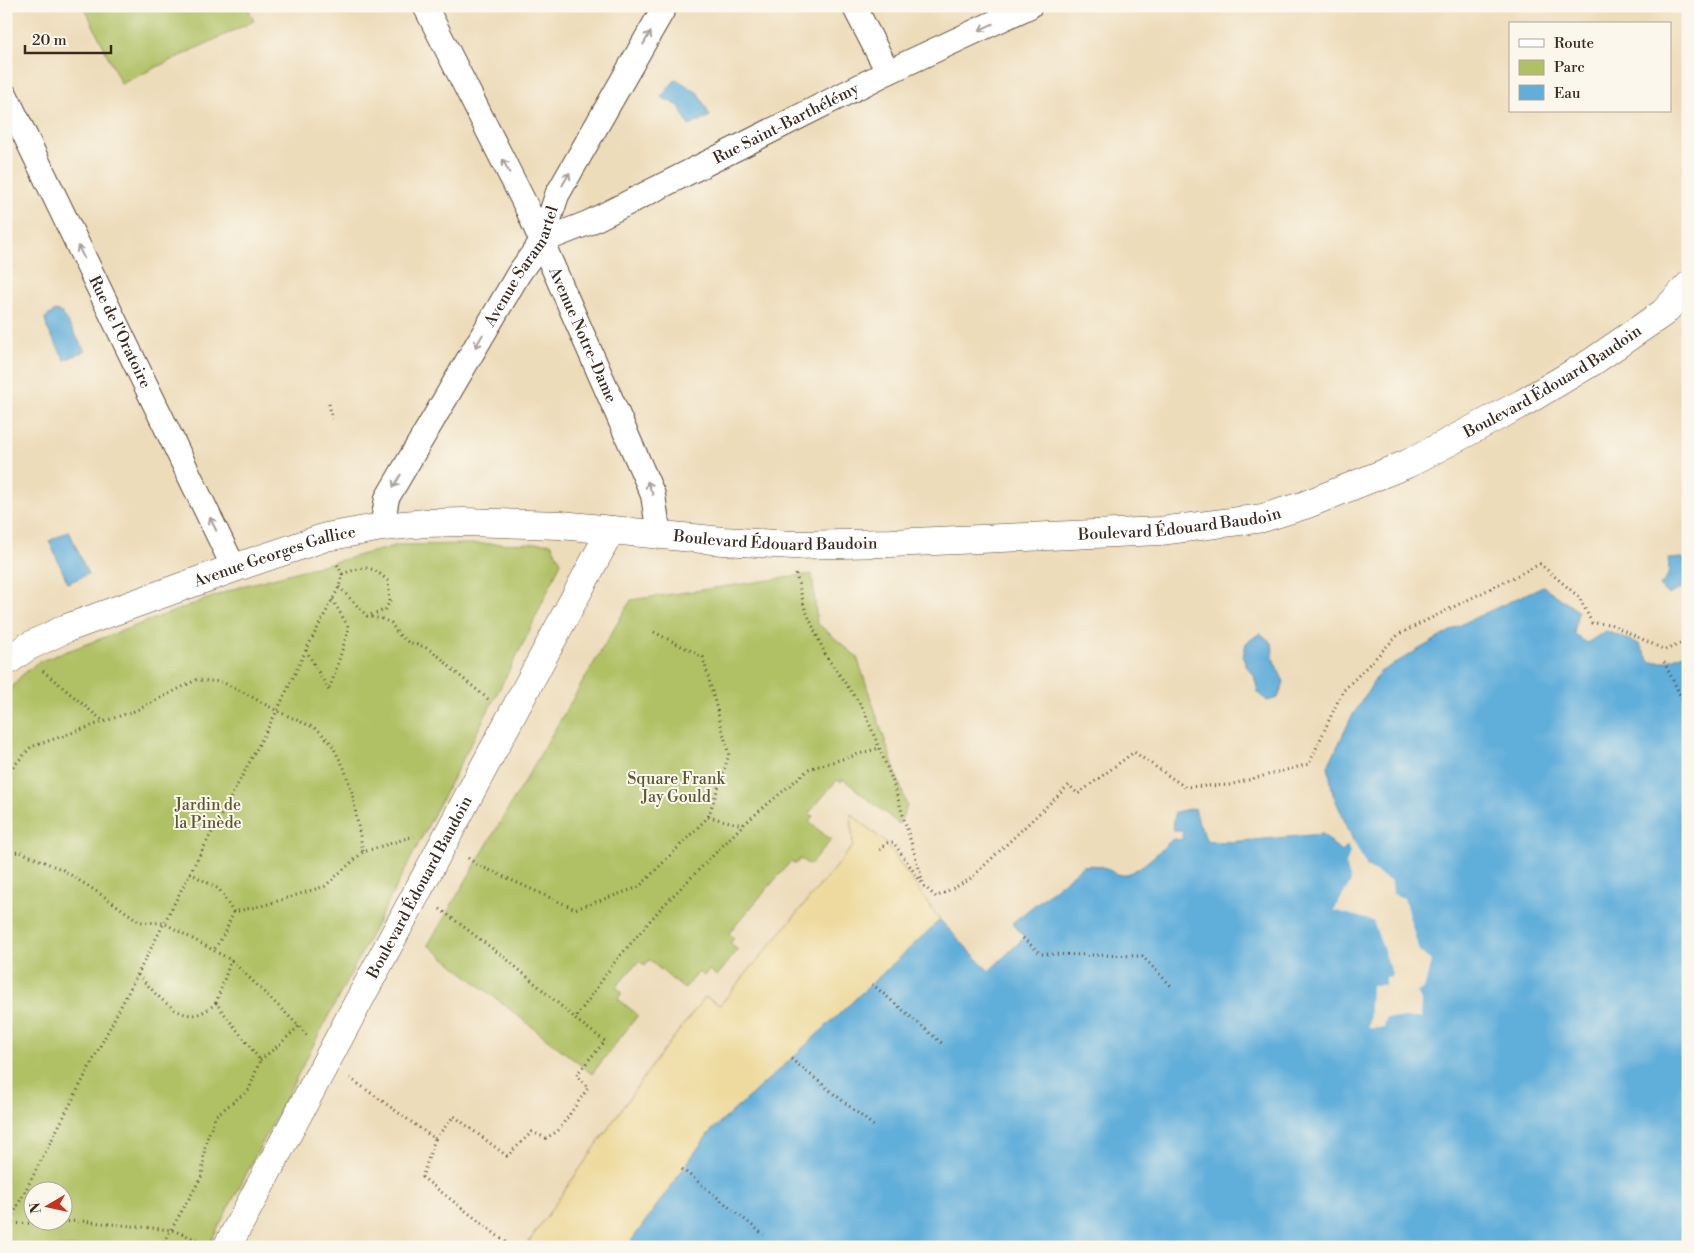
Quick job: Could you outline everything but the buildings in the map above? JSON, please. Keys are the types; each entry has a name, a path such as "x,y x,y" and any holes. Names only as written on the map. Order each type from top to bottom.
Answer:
{"street":[{"name":"Avenue Notre-Dame","path":"425,6 542,241 654,495 659,535"},
{"name":"Avenue Saramartel","path":"382,528 387,498 518,273 542,241 557,195 665,6"},
{"path":"854,6 888,72"},
{"name":"Rue Saint-Barthélémy","path":"542,241 597,218 888,72 1030,6"},
{"name":"Rue de l'Oratoire","path":"6,96 234,568"},
{"name":"Boulevard Édouard Baudoin","path":"561,525 723,541 793,544 891,543 1160,531 1263,518 1305,506 1407,464 1523,403 1592,362 1663,313 1688,286"},
{"name":"Avenue Georges Gallice","path":"6,662 27,647 67,628 326,537 426,523 464,522 561,525"},
{"name":"Boulevard Édouard Baudoin","path":"227,1247 611,530"}],"path":[{"path":"329,404 332,419"},
{"path":"7,1226 190,873 277,711 339,587 342,574 334,555"},
{"path":"880,850 886,843 893,842 924,886 936,897 969,880 1069,785 1078,794 1134,752 1185,787 1230,785 1309,764 1342,692 1399,634 1540,564 1579,597 1592,623 1610,624 1666,650 1688,641"},
{"path":"342,574 363,567 378,571 388,581 390,600 386,610 366,616"},
{"path":"795,570 805,609 826,656 863,708 880,748 893,782 924,886"},
{"path":"339,587 366,616 391,623 398,634 408,642 425,647 440,657 492,703"},
{"path":"306,650 329,691 349,628 332,600"},
{"path":"463,854 476,864 575,909 639,887 708,817 729,755 703,657 654,632"},
{"path":"1664,662 1688,711"},
{"path":"43,671 104,722"},
{"path":"6,780 11,768 31,747 137,710 196,680 222,682 277,711 317,728 331,743 344,768 352,792 362,852"},
{"path":"575,1018 614,963 661,908 743,825 809,769 880,748"},
{"path":"708,817 743,825"},
{"path":"233,912 325,886 362,852 416,835"},
{"path":"6,853 21,852 63,870 140,922 164,923 231,960 300,1026 309,1039"},
{"path":"190,873 220,889 233,912"},
{"path":"433,905 509,961 605,1042 576,1075 588,1088 558,1131 546,1138 532,1132 508,1156 454,1116 435,1139 422,1177 512,1247"},
{"path":"214,950 226,930 233,912"},
{"path":"1023,938 1041,954 1142,956 1173,988"},
{"path":"138,974 171,1008 184,1015 202,1013 216,1002 231,960"},
{"path":"872,984 944,1045"},
{"path":"216,1002 260,1060"},
{"path":"161,1247 202,1176 205,1144 216,1115 249,1090 260,1060 300,1026"},
{"path":"791,1059 875,1127"},
{"path":"350,1077 435,1139"},
{"path":"682,1169 764,1235"},
{"path":"7,1226 81,1221 172,1230 198,1240"}],"green space":[{"path":"84,6 247,6 254,21 121,84"},
{"name":"Jardin de la Pinède","path":"551,543 561,562 526,638 208,1247 6,1247 6,696 20,677 38,662 242,586 399,545"},
{"name":"Square Frank Jay Gould","path":"812,574 817,623 857,657 907,806 899,824 843,779 841,782 837,780 809,813 813,816 809,822 831,840 810,865 800,859 796,864 791,861 729,933 734,938 730,944 738,950 717,976 709,970 704,976 699,972 684,989 649,960 645,965 639,961 616,987 622,992 618,999 638,1015 592,1074 428,945 631,600"}],"sand":[{"path":"851,814 886,843 940,920 709,1133 627,1247 525,1247 656,1060 705,997 720,1005 853,846"}],"water":[{"path":"676,79 698,93 710,116 689,126 679,106 661,97"},
{"path":"55,311 62,313 85,351 65,360 47,328 45,318"},
{"path":"69,531 88,574 68,583 49,541"},
{"path":"1682,558 1688,562 1686,583 1680,589 1668,595 1659,586 1668,574 1668,559"},
{"path":"1543,586 1578,611 1574,634 1587,643 1606,631 1639,644 1650,662 1664,662 1688,652 1688,1247 627,1247 709,1133 940,920 989,971 1025,937 1012,923 1083,866 1101,866 1117,874 1124,874 1139,868 1173,839 1182,840 1183,831 1173,831 1175,812 1195,808 1199,824 1207,841 1229,842 1323,834 1341,852 1353,840 1333,794 1328,766 1351,718 1380,672 1464,623"},
{"path":"1260,633 1272,643 1274,661 1284,682 1278,698 1267,701 1258,692 1254,675 1247,667 1243,657 1246,643"}],"pier":[{"path":"1353,840 1367,867 1392,882 1393,894 1404,898 1419,951 1431,961 1424,989 1417,992 1422,1003 1421,1018 1386,1018 1384,1028 1369,1028 1371,985 1385,985 1385,977 1393,976 1373,921 1334,910 1351,882 1346,864 1350,852 1347,845"}]}
